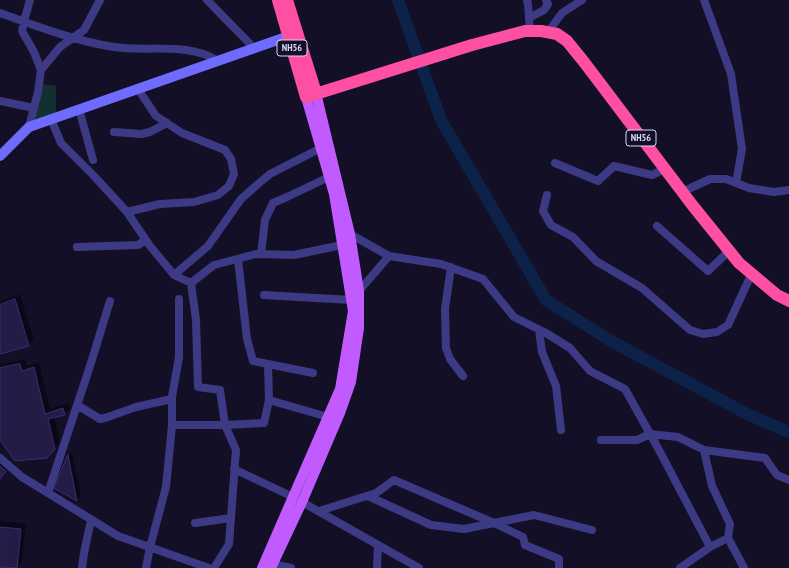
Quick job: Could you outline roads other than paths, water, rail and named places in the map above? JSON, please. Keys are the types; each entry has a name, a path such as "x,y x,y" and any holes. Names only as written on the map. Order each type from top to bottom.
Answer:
{"highway":[{"name":"NH56","path":"278,0 289,36 311,95"},
{"name":"NH56","path":"288,0 311,95"},
{"name":"NH56","path":"311,95 472,44 525,31 541,31 557,34 567,41 584,62 682,192 739,262 777,295 789,301"}],"main road":[{"path":"272,566 340,389 353,311 334,194 319,143 311,95"},
{"name":"NH56","path":"311,95 350,234 359,291"},
{"path":"262,568 340,413 352,382 359,328 359,291"}],"street":[{"path":"29,127 38,92 41,70 34,52 22,31 30,0"},
{"path":"41,70 60,47 84,30 100,0"},
{"path":"207,0 254,48"},
{"path":"527,0 530,31"},
{"path":"529,18 544,10 548,4 546,0"},
{"path":"548,32 562,13 580,0"},
{"path":"704,0 731,74 742,149 736,183"},
{"path":"0,12 73,38 115,47 195,51 211,56 218,61"},
{"path":"0,156 29,127 289,36"},
{"path":"127,212 160,204 194,202 218,195 229,186 234,174 231,159 224,150 182,133 156,116 138,89"},
{"path":"0,101 34,108"},
{"path":"79,109 93,160"},
{"path":"51,119 61,143 127,212 146,240 174,275 190,283"},
{"path":"114,132 141,134 150,132 167,123"},
{"path":"174,275 208,246 241,199 270,174 319,143"},
{"path":"555,163 598,181 614,166 652,175 665,169"},
{"path":"261,254 265,220 274,203 329,176"},
{"path":"682,192 710,179 726,179 749,188 774,192 789,190"},
{"path":"547,195 543,211 551,225 573,237 596,261 642,288 690,330 703,334 717,332 728,325 752,273"},
{"path":"657,226 708,271 730,251"},
{"path":"350,234 389,256 442,264 483,279 514,317 570,348 590,371 625,389 710,547"},
{"path":"77,247 138,245 146,240"},
{"path":"190,283 214,265 238,258 256,254 294,255 342,245"},
{"path":"359,291 389,256"},
{"path":"238,258 247,339 253,361 313,373"},
{"path":"451,267 445,309 446,348 450,359 463,376"},
{"path":"190,283 196,320 198,387 220,390 224,425 236,450 229,544 214,568"},
{"path":"264,294 351,300"},
{"path":"146,568 166,487 172,425 172,399 180,358 179,299"},
{"path":"48,493 92,363 110,301"},
{"path":"539,330 542,352 556,386 561,430"},
{"path":"172,425 264,423 269,400 268,364"},
{"path":"77,405 100,419 136,407 172,399"},
{"path":"269,400 328,417"},
{"path":"601,440 637,440 650,434 678,437 704,450 765,458 777,475 789,480"},
{"path":"704,450 712,486 730,524 728,538 744,568"},
{"path":"0,458 22,477 118,536 210,568"},
{"path":"234,468 297,499 419,568"},
{"path":"319,512 376,493 394,480 523,537 525,545 559,559 559,568"},
{"path":"368,496 431,525 464,529 534,515 592,530"},
{"path":"195,523 231,518"},
{"path":"82,568 91,520"},
{"path":"680,568 710,547 728,538"},
{"path":"377,568 378,545"},
{"path":"272,566 291,568"}],"waterway":[{"path":"398,0 441,120 546,300 611,341 747,414 789,432"}]}
